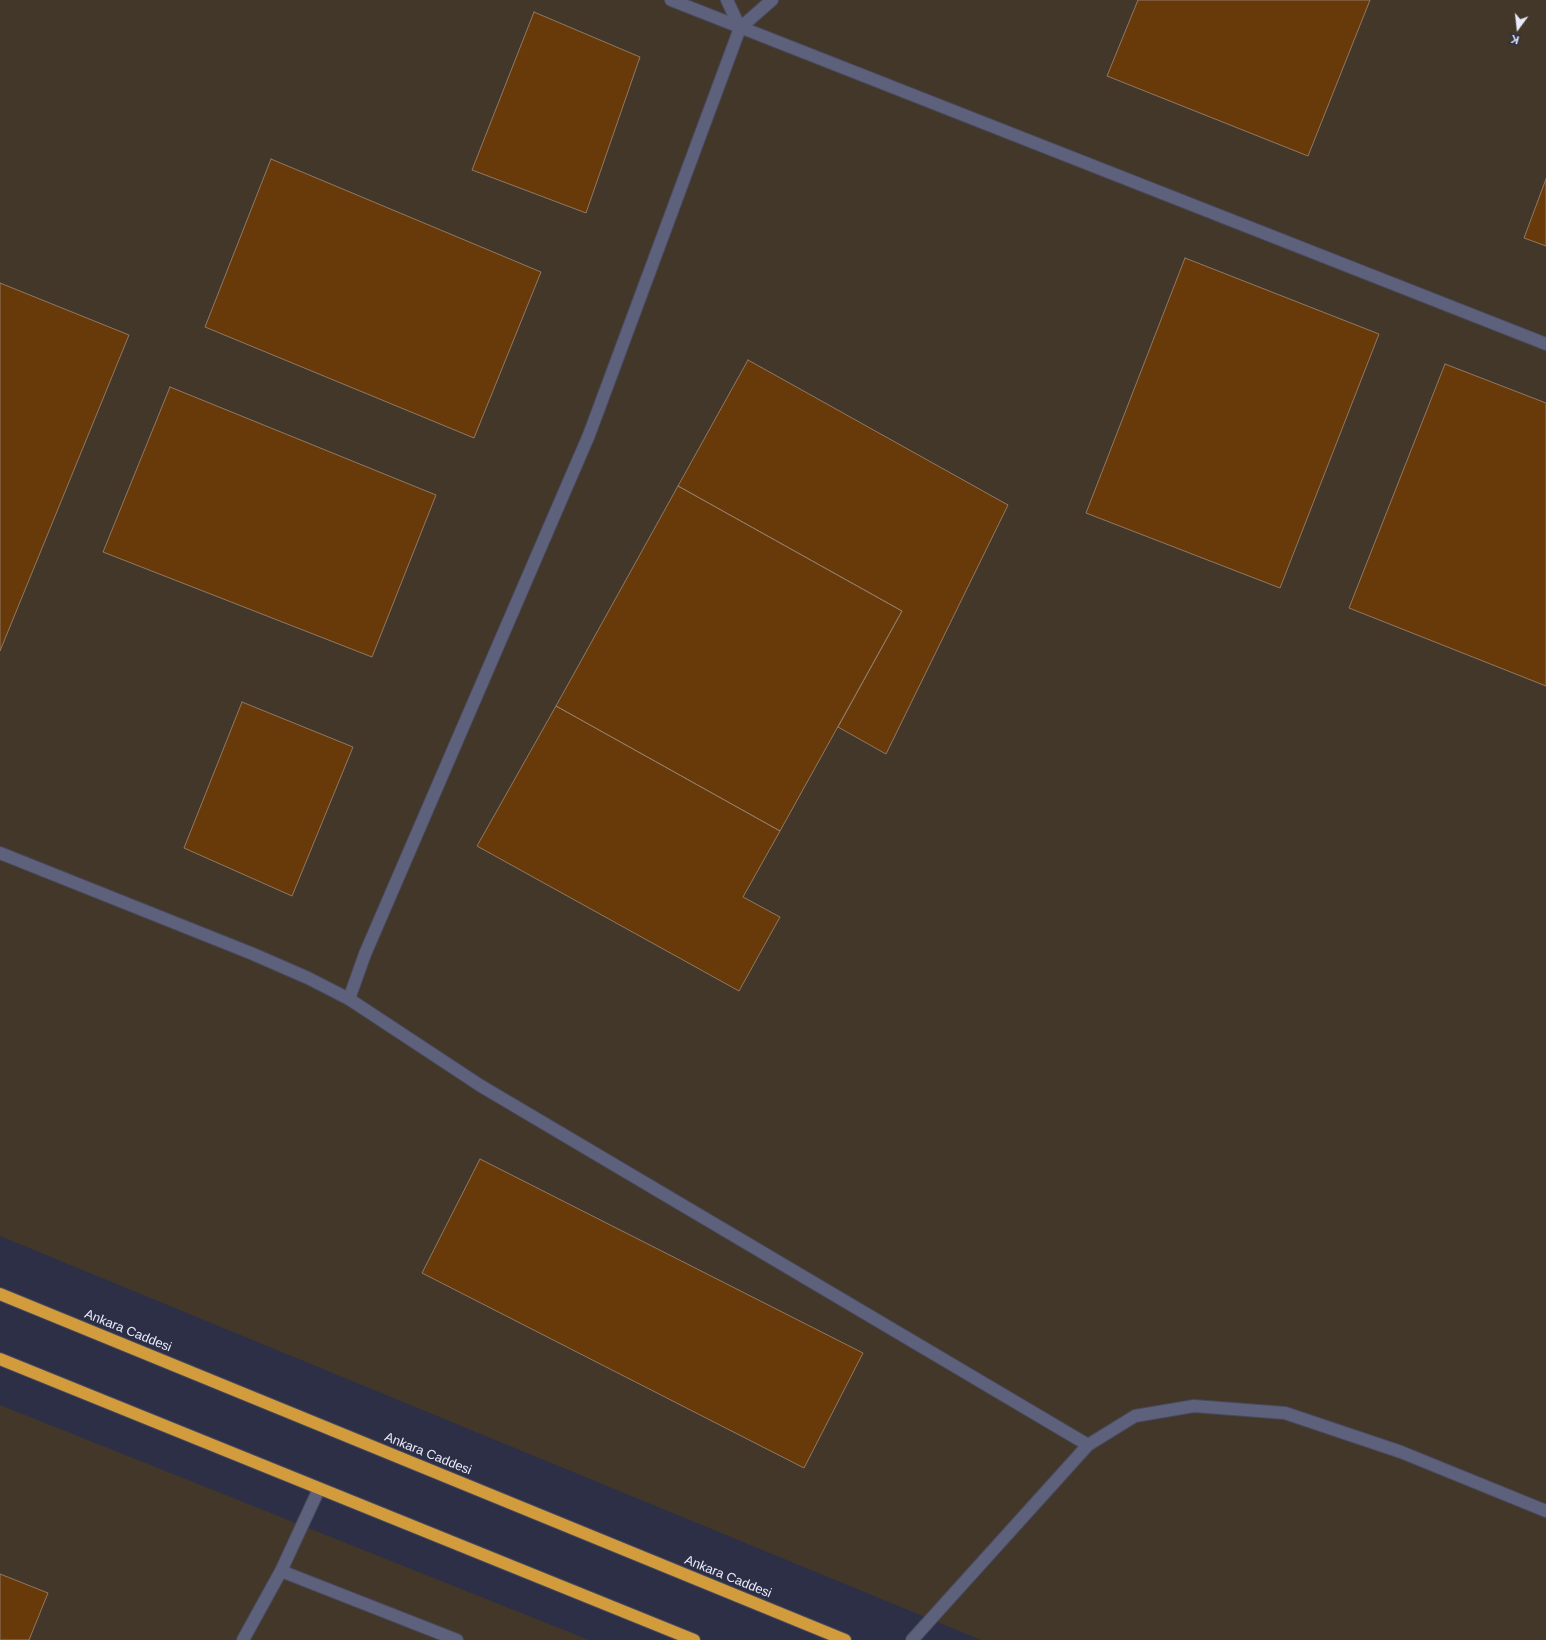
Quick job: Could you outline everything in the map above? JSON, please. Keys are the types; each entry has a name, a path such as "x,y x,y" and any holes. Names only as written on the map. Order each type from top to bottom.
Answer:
{"highway":[{"name":"Ankara Caddesi","path":"0,1294 845,1640"},
{"path":"0,1359 694,1640"}],"street":[{"path":"671,0 1546,344"},
{"path":"727,0 740,28"},
{"path":"349,999 365,954 589,436 740,28 772,0"},
{"path":"0,852 253,954 308,978 349,999 481,1086 1088,1445"},
{"path":"912,1640 1088,1445 1135,1416 1194,1406 1285,1413 1401,1452 1546,1510"},
{"path":"243,1640 280,1571 319,1489"},
{"path":"280,1571 457,1640"}],"shaded area":[{"path":"0,0 1546,0 1546,1640 981,1640 0,1236"},
{"path":"0,1405 589,1640 0,1640"}],"building":[{"path":"1138,0 1370,0 1308,156 1107,76"},
{"path":"534,12 640,57 586,213 472,170"},
{"path":"271,159 541,272 474,438 205,327"},
{"path":"1546,179 1546,246 1524,238"},
{"path":"1185,258 1379,334 1280,588 1086,513"},
{"path":"0,283 129,335 0,651"},
{"path":"748,360 1008,505 886,754 838,727 902,611 678,486"},
{"path":"1445,364 1546,403 1546,686 1349,608"},
{"path":"170,387 436,495 372,657 103,552"},
{"path":"678,486 902,611 780,831 556,706"},
{"path":"242,702 353,747 292,896 184,848"},
{"path":"556,706 780,831 743,897 780,917 739,991 477,846"},
{"path":"480,1159 863,1353 804,1468 422,1273"},
{"path":"0,1574 48,1593 29,1640 0,1640"}]}
